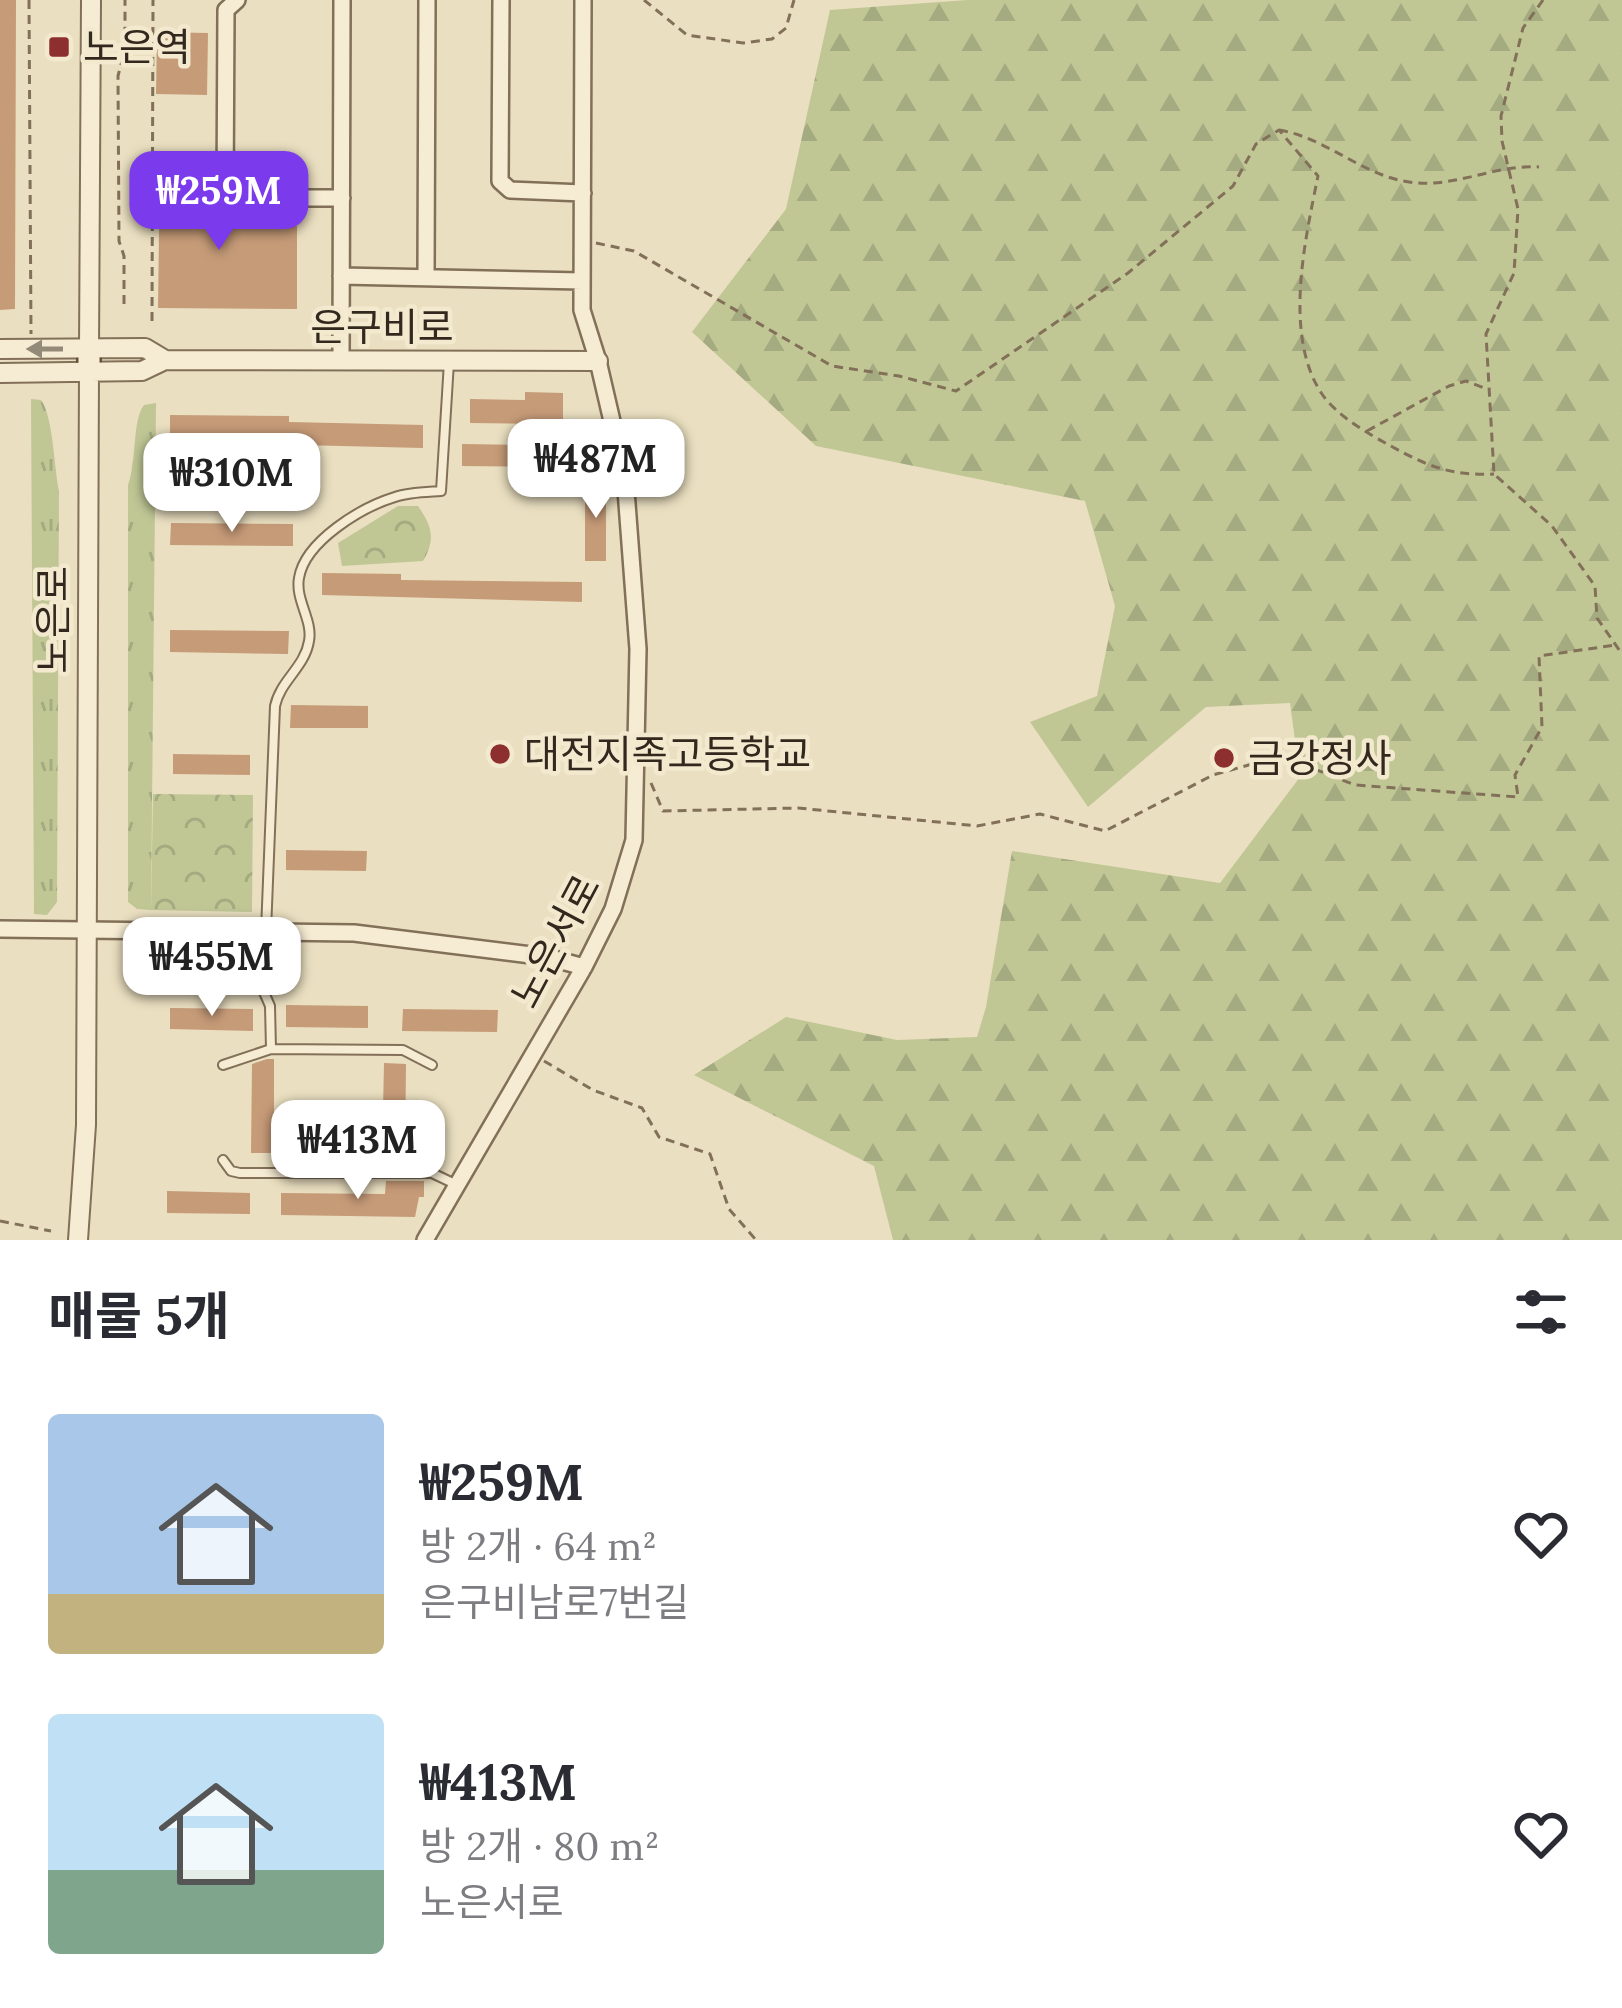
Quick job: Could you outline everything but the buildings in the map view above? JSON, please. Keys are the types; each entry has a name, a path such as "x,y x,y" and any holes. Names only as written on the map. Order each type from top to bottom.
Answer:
{"street":[{"name":"노은로","path":"78,1240 86,1144 91,0"},
{"path":"237,0 226,10 225,198 342,198"},
{"path":"341,360 342,0"},
{"path":"426,277 427,0"},
{"path":"501,0 500,181 510,190 583,194"},
{"name":"노은서로","path":"425,1240 584,968 614,909 634,840 638,649 625,477 582,310 584,0"},
{"path":"341,276 582,280"},
{"name":"은구비로","path":"0,349 32,349 142,370 166,360 598,361"},
{"name":"은구비로","path":"0,373 89,361"},
{"path":"0,929 354,933 547,957 584,968"}],"lane":[{"path":"271,1049 270,1006 263,990 275,706 277,694 300,666 309,646 310,632 298,592 300,571 322,542 361,512 393,497 441,491 449,360"},
{"path":"223,1065 271,1049 403,1051 432,1066"},
{"path":"224,1160 226,1167 239,1173 432,1173 457,1185"}],"path":[{"path":"29,0 32,349"},
{"path":"124,304 124,256 118,241 118,76 125,49 125,0"},
{"path":"152,321 153,0"},
{"path":"644,0 687,34 743,43 772,39 786,28 794,0"},
{"path":"1543,0 1523,28 1501,116 1518,209 1514,273 1486,334 1494,474 1552,526 1574,556 1595,586 1598,618 1622,654"},
{"path":"1279,130 1318,176 1306,231 1298,331 1322,395 1365,432 1418,461 1458,476 1494,474"},
{"path":"583,242 634,251 832,366 899,376 956,392 1128,273 1233,186 1256,144 1279,130 1306,134 1382,178 1417,184 1539,167"},
{"path":"1365,432 1449,386 1466,381 1488,389"},
{"path":"645,771 663,811 798,808 977,826 1040,814 1105,831 1213,775 1281,756 1355,785 1518,797 1515,775 1542,727 1539,656 1616,645"},
{"path":"532,1053 593,1090 642,1108 659,1137 710,1154 729,1209 756,1240"},
{"path":"0,1221 51,1232"}],"green space":[{"path":"967,0 1622,0 1622,1240 893,1240 874,1166 694,1075 786,1017 897,1040 977,1037 1012,851 1220,883 1300,777 1290,703 1206,707 1088,807 1030,722 1097,696 1115,606 1085,501 816,446 692,332 786,209 830,10"},
{"path":"31,399 41,400 45,407 59,491 57,902 47,915 34,914"},
{"path":"156,403 151,910 137,909 128,902 128,485 140,412 144,405"},
{"path":"398,506 418,506 427,520 431,539 423,561 342,566 338,543"},
{"path":"153,794 253,795 252,912 151,910"}],"place":[{"name":"노은역","path":"59,47"},
{"name":"대전지족고등학교","path":"500,754"},
{"name":"금강정사","path":"1224,758"}]}
